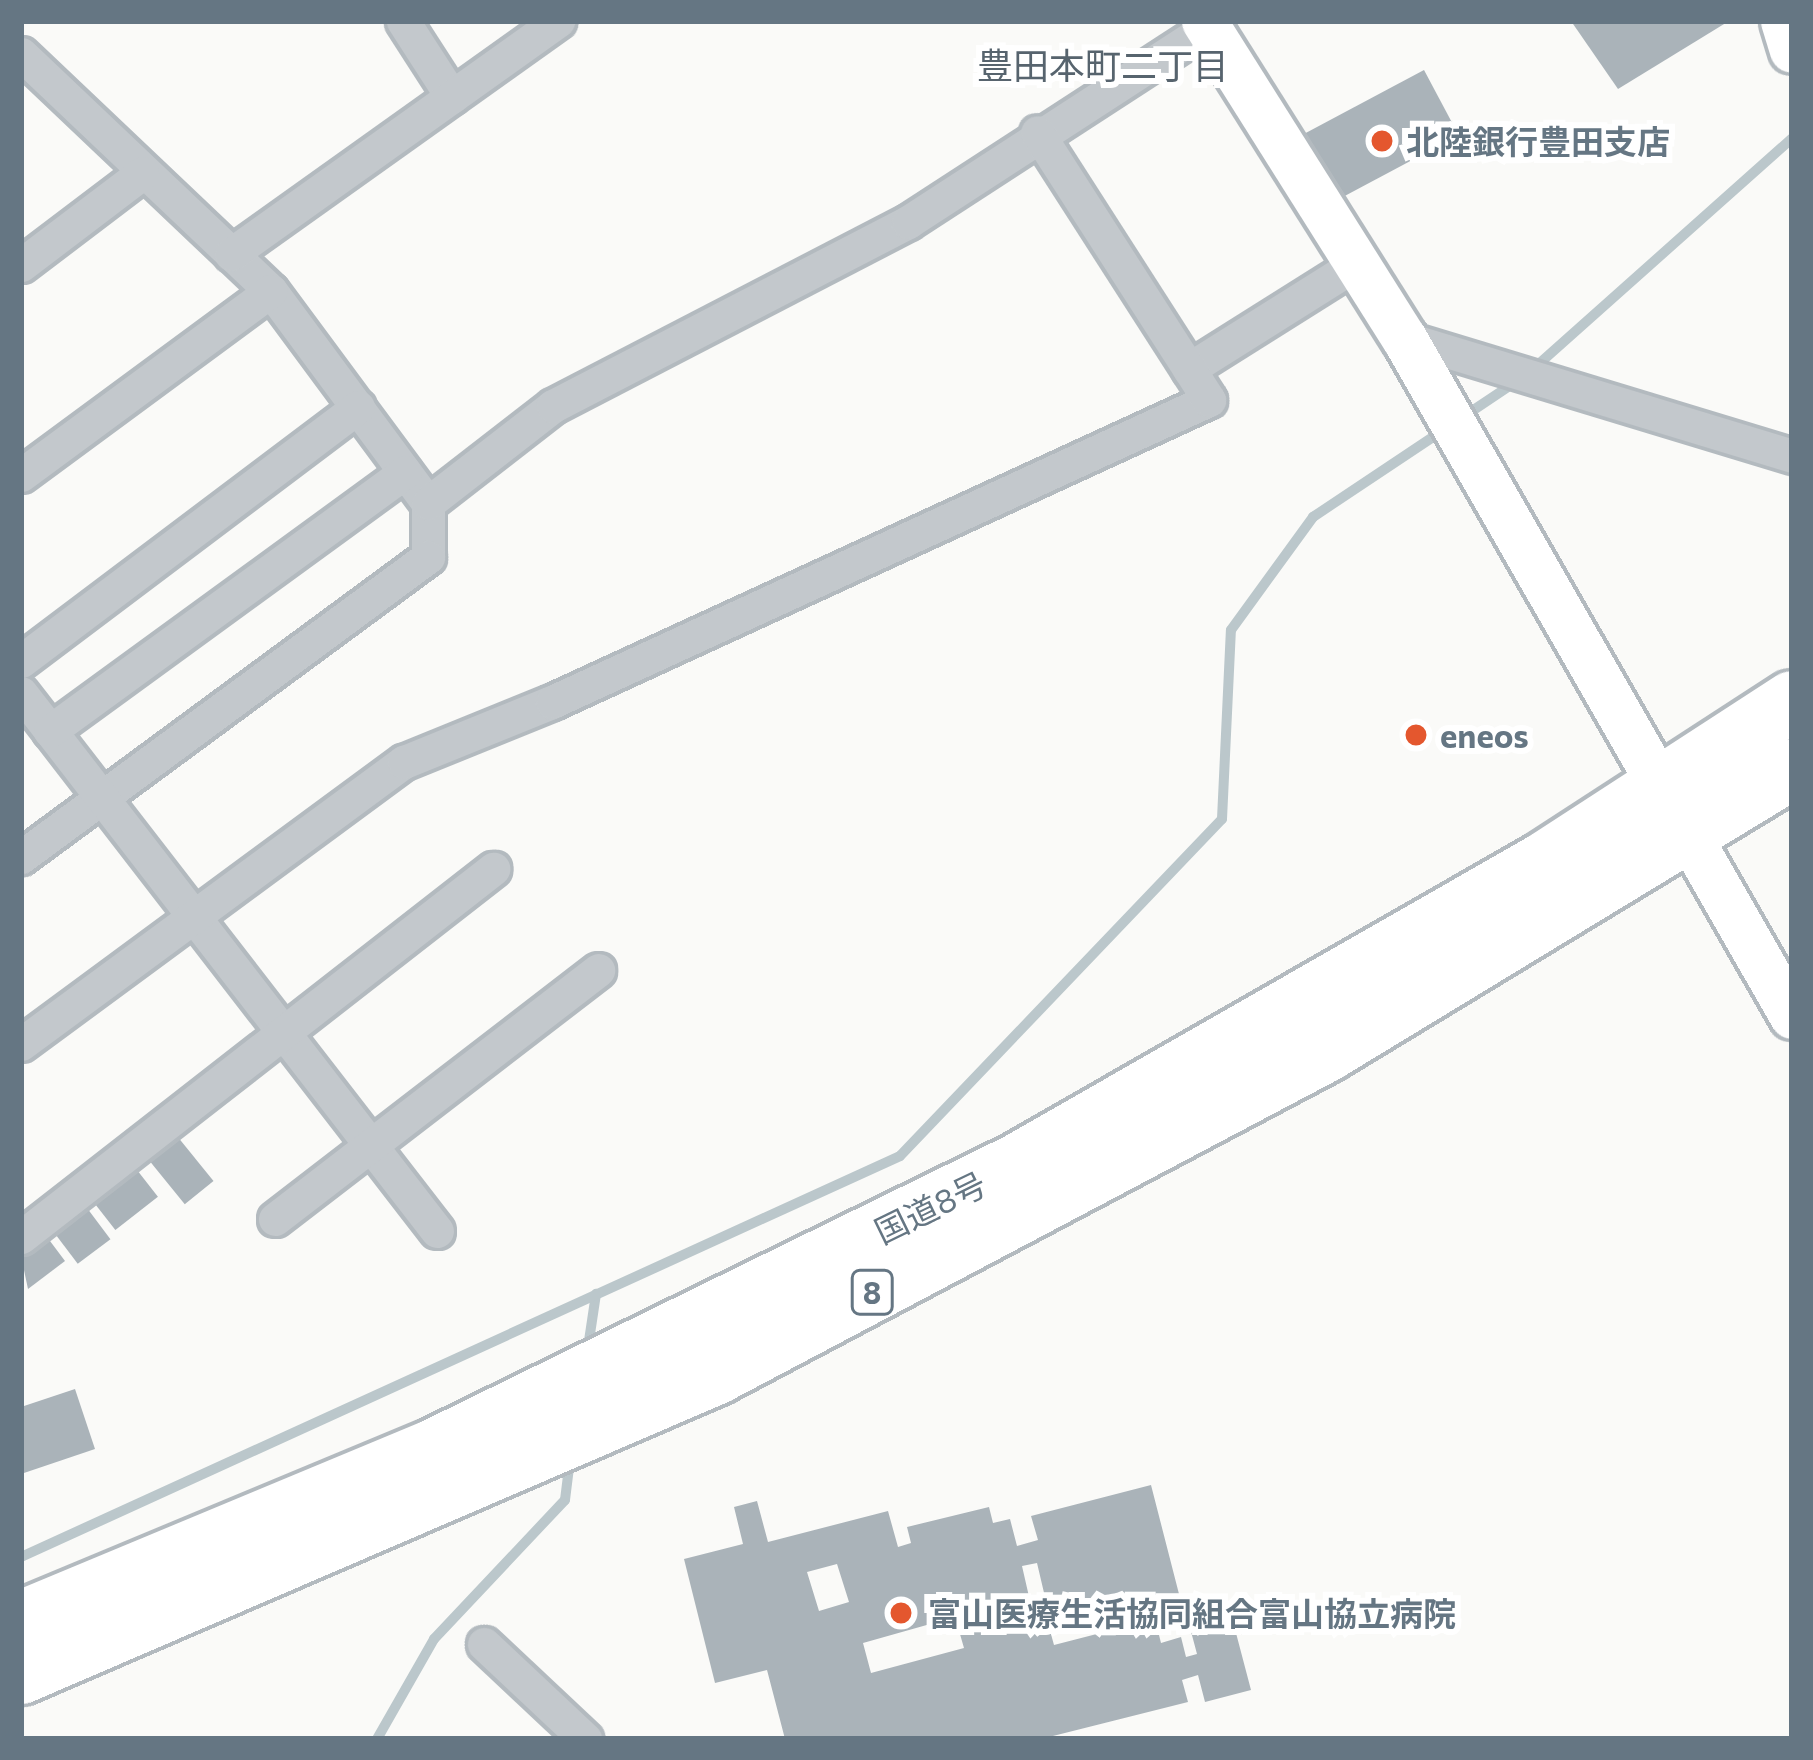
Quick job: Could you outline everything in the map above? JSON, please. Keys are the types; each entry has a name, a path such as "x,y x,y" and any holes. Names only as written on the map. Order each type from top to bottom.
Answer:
{"highway":[{"name":"国道8号","path":"21,1621 430,1450 1018,1164 1543,863 1654,786 1792,701"},
{"name":"国道8号","path":"21,1674 715,1375 1326,1052 1792,769"}],"street":[{"path":"403,21 452,97"},
{"path":"231,254 558,21"},
{"path":"1783,21 1792,50"},
{"path":"428,503 553,406 908,222 1036,132 1210,23 1404,338 1654,786 1792,1016"},
{"path":"21,857 428,556 428,503 271,291 22,58"},
{"path":"21,1044 404,762 552,702 1209,400 1036,132"},
{"path":"21,265 142,172"},
{"path":"1190,369 1357,263"},
{"path":"21,475 271,291"},
{"path":"1404,338 1792,456"},
{"path":"21,661 358,407"},
{"path":"50,731 405,472"},
{"path":"21,693 437,1231"},
{"path":"21,1237 493,869"},
{"path":"275,1219 368,1142 598,970"},
{"path":"484,1644 585,1739"}],"building":[{"path":"1571,21 1729,21 1618,89"},
{"name":"北陸銀行豊田支店","path":"1424,70 1459,135 1332,202 1298,137"},
{"path":"177,1136 214,1181 185,1204 148,1159"},
{"path":"137,1170 158,1197 115,1230 94,1203"},
{"path":"87,1208 110,1239 78,1264 54,1233"},
{"path":"47,1237 65,1261 28,1289 21,1256"},
{"path":"75,1389 95,1449 21,1474 21,1407"},
{"name":"富山医療生活協同組合富山協立病院","path":"1151,1485 1179,1594 1049,1627 1054,1645 1155,1619 1161,1643 1181,1637 1186,1657 1197,1654 1189,1624 1231,1614 1251,1690 1205,1702 1198,1675 1182,1680 1188,1702 1041,1739 785,1739 767,1670 715,1683 684,1559 743,1544 734,1507 757,1501 768,1542 888,1511 898,1547 911,1543 907,1527 989,1507 993,1523 1010,1519 1017,1546 1038,1540 1031,1516","holes":["1037,1563 1045,1597 1030,1601 1022,1566","837,1564 849,1602 819,1611 807,1572","955,1617 964,1648 871,1673 863,1643"]}],"waterway":[{"path":"1532,370 1792,138"},
{"path":"1463,417 1517,381"},
{"path":"21,1557 900,1156 1222,819 1231,630 1313,517 1442,431"},
{"path":"587,1354 596,1294"},
{"path":"377,1739 434,1639 565,1500 570,1461"}],"place":[{"name":"北陸銀行豊田支店","path":"1382,141"},
{"name":"eneos","path":"1416,735"},
{"name":"富山医療生活協同組合富山協立病院","path":"901,1613"}],"district":[{"name":"豊田本町二丁目","path":"1103,65"}]}
